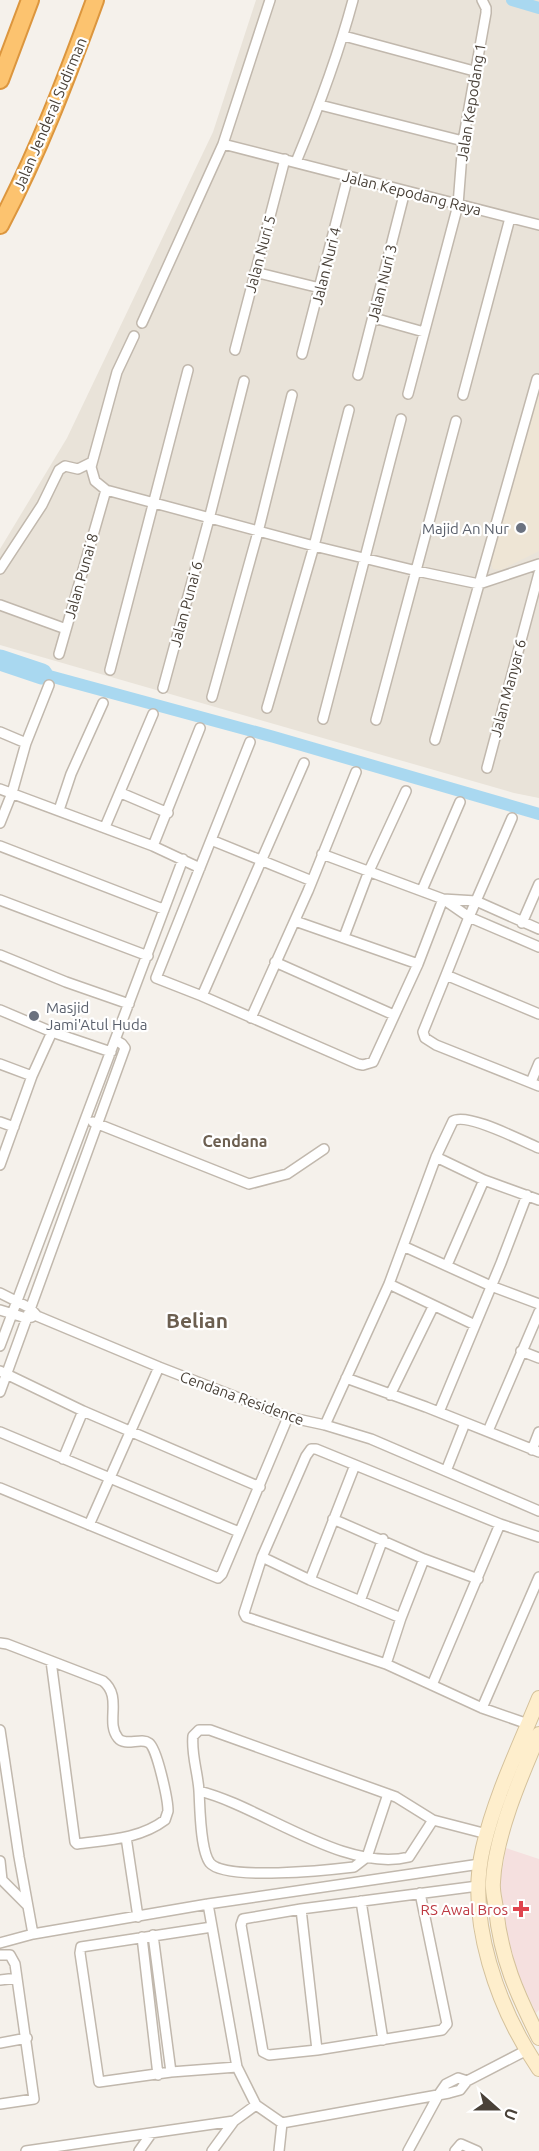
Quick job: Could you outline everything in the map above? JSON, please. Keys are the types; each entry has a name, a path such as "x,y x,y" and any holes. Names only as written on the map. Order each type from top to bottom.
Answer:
{"highway":[{"path":"0,80 30,0"},
{"name":"Jalan Jenderal Sudirman","path":"0,225 17,193 62,92 95,0"}],"main road":[{"path":"539,1698 498,1798 480,1864 478,1886 483,1941 499,1993 539,2069"},
{"path":"539,1734 506,1822 493,1882 501,1946 514,1987 539,2038"}],"street":[{"path":"142,323 223,144 270,0"},
{"path":"296,162 320,105 344,36 353,0"},
{"name":"Jalan Kepodang 1","path":"408,394 458,205 463,141 486,13 482,0"},
{"path":"344,36 474,71"},
{"path":"320,105 463,141"},
{"name":"Jalan Kepodang Raya","path":"223,144 539,225"},
{"name":"Jalan Nuri 5","path":"235,350 285,159"},
{"name":"Jalan Nuri 4","path":"302,354 348,176"},
{"name":"Jalan Nuri 3","path":"358,375 405,191"},
{"path":"463,395 510,218"},
{"path":"255,272 320,288"},
{"path":"374,318 424,332"},
{"path":"134,336 117,372 91,467 95,481 106,490 258,532 479,584 539,564"},
{"path":"110,669 188,370"},
{"path":"435,740 537,380"},
{"name":"Jalan Punai 6","path":"163,688 244,381"},
{"path":"212,697 258,532 292,395"},
{"path":"267,708 314,546 349,410"},
{"path":"323,719 401,419"},
{"path":"376,720 456,421"},
{"path":"0,569 42,505 59,470 65,466 78,469 92,462"},
{"name":"Jalan Punai 8","path":"0,605 66,629 106,490"},
{"name":"Jalan Manyar 6","path":"487,768 539,573"},
{"path":"59,654 66,629"},
{"path":"0,823 12,793 26,743 49,685"},
{"path":"59,810 71,774 103,703"},
{"path":"105,827 153,714"},
{"path":"153,846 200,728"},
{"path":"0,732 26,743"},
{"path":"250,742 156,978 363,1065 373,1062 418,964 443,898"},
{"path":"202,996 304,763"},
{"path":"251,1018 295,921 356,772"},
{"path":"0,789 105,827 200,868"},
{"path":"344,937 369,871 406,791"},
{"path":"121,793 168,813"},
{"path":"422,890 460,802"},
{"path":"512,818 468,917 423,1032 424,1038 436,1045 535,1084 539,1063"},
{"path":"211,840 312,881"},
{"path":"0,846 163,909"},
{"path":"322,854 443,898 476,901 539,929"},
{"path":"0,1346 183,859"},
{"path":"522,923 539,884"},
{"path":"443,898 468,917 539,947"},
{"path":"0,900 148,956"},
{"path":"295,921 418,964"},
{"path":"0,956 129,1004"},
{"path":"275,962 394,1015"},
{"path":"446,975 539,1014"},
{"path":"0,1010 51,1032 111,1052"},
{"path":"0,1165 32,1076 51,1032"},
{"path":"0,1392 3,1373 30,1308 125,1048 115,1040"},
{"path":"0,1064 32,1076"},
{"path":"325,1425 389,1284 436,1157 453,1121 459,1118 474,1121 539,1148"},
{"path":"85,1119 249,1184 287,1174 324,1149"},
{"path":"0,1122 14,1127"},
{"path":"436,1157 484,1180 539,1200"},
{"path":"447,1265 484,1180"},
{"path":"439,1412 527,1195"},
{"path":"403,1246 539,1305"},
{"path":"389,1284 476,1325"},
{"name":"Cendana Residence","path":"0,1293 30,1308 37,1316 159,1367 288,1417 371,1439 539,1511"},
{"path":"390,1395 433,1306"},
{"path":"0,1310 26,1318 37,1316"},
{"path":"488,1431 539,1312"},
{"path":"521,1351 539,1358"},
{"path":"89,1525 159,1367"},
{"path":"3,1373 83,1411 260,1487"},
{"path":"346,1378 535,1451 539,1432"},
{"path":"63,1460 83,1411"},
{"path":"0,1488 215,1578 222,1574 288,1417"},
{"path":"446,1471 465,1423"},
{"path":"0,1432 239,1532"},
{"path":"528,1724 482,1708 386,1664 246,1617 244,1611 262,1557 309,1451 316,1449 500,1524 539,1537"},
{"path":"310,1580 355,1465"},
{"path":"333,1519 383,1539 424,1559 477,1579"},
{"path":"432,1685 500,1524"},
{"path":"360,1601 383,1539"},
{"path":"262,1557 401,1618"},
{"path":"386,1664 424,1559"},
{"path":"482,1708 539,1577"},
{"path":"0,1643 51,1661 110,1686 113,1693 115,1732 118,1738 121,1741 145,1741 154,1748 168,1810 165,1820 155,1827 126,1837 77,1844 75,1842 51,1661"},
{"path":"0,1730 33,1934"},
{"path":"388,1794 367,1857 354,1867 257,1873 225,1871 212,1865 208,1860 201,1830 193,1741 196,1731 210,1730 388,1794 409,1803 433,1820 487,1834"},
{"path":"199,1791 215,1796 295,1833 348,1853 367,1857 392,1859 409,1857 433,1820"},
{"path":"126,1837 138,1917"},
{"path":"0,1861 1,1880 28,1906"},
{"path":"0,1943 33,1934 208,1904 480,1864"},
{"path":"420,1893 447,2024 442,2030 317,2050 269,2055 262,2051 241,1925 243,1919 301,1909 420,1893 478,1886"},
{"path":"361,1901 383,2040"},
{"path":"208,1904 237,2067 256,2105 282,2123 460,2090 467,2081 527,2050"},
{"path":"301,1909 317,2050"},
{"path":"212,1927 82,1946 80,1953 99,2082 171,2072 237,2067"},
{"path":"153,1935 171,2072"},
{"path":"142,1937 158,2075"},
{"path":"0,1955 10,1955 13,1959 27,2038 34,2098 0,2104"},
{"path":"0,1980 17,1978"},
{"path":"0,2043 27,2038"},
{"path":"408,2151 439,2094"},
{"path":"212,2151 234,2121 256,2105"},
{"path":"26,2151 234,2121"},
{"path":"279,2151 282,2123"},
{"path":"139,2151 151,2134"},
{"path":"455,2151 461,2144 477,2151"}],"shaded area":[{"path":"256,0 539,0 539,798 514,793 0,645 0,549 67,438 213,132"},
{"path":"539,390 539,551 501,570 493,569 491,563"},
{"name":"RS Awal Bros","path":"506,1848 539,1859 539,2010 536,2013 518,1974 507,1934 500,1883"}],"waterway":[{"path":"512,0 539,8"},
{"path":"0,660 42,674"},
{"path":"42,674 274,737 539,814"}],"place":[{"name":"Majid An Nur","path":"521,528"},
{"name":"Masjid Jami'Atul Huda","path":"34,1016"},
{"name":"RS Awal Bros","path":"521,1909"}],"district":[{"name":"Cendana","path":"235,1141"},
{"name":"Belian","path":"197,1320"}]}
